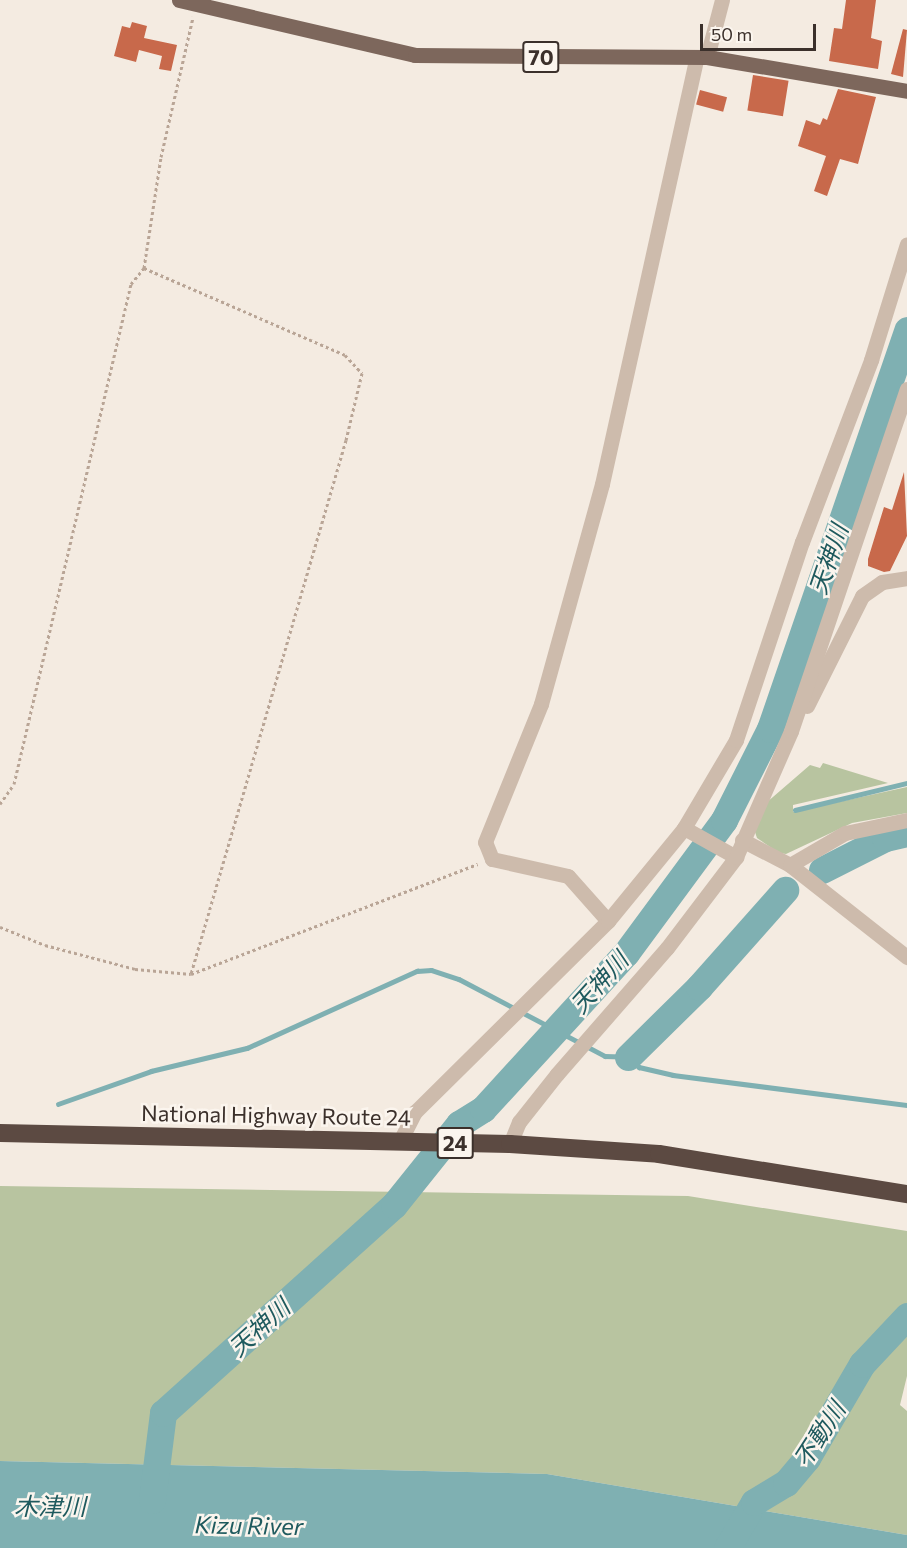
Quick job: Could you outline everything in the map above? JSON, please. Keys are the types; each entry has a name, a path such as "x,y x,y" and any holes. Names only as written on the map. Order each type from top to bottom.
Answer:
{"highway":[{"name":"National Highway Route 24","path":"0,1133 510,1144 659,1154 907,1194"}],"main road":[{"name":"70","path":"178,0 415,56 702,57 907,91"}],"street":[{"path":"608,921 568,876 492,859 484,842 541,704 602,484 702,57 722,0"},
{"path":"400,1141 416,1112 608,921 688,830 736,740 802,542 871,360 907,244"},
{"path":"791,731 907,389"},
{"path":"510,1144 519,1122 667,948 733,856 791,731 862,596 882,582 907,578"},
{"path":"790,864 845,833 907,820"},
{"path":"688,830 733,856"},
{"path":"742,840 790,864 907,957"}],"path":[{"path":"0,804 14,784 131,284 144,268 161,157 195,3"},
{"path":"144,268 345,355 362,372 346,440 192,974"},
{"path":"0,927 45,945 135,969 192,974 492,859"}],"green space":[{"path":"823,763 888,783 793,805 793,812 907,787 907,813 852,823 786,854 779,853 757,838 754,829 766,803 810,765 820,768"},
{"path":"0,1186 688,1196 907,1231 907,1376 900,1405 907,1411 907,1535 547,1474 0,1461"}],"water":[{"name":"木津川","path":"0,1461 547,1474 907,1535 907,1548 0,1548"}],"building":[{"path":"846,0 876,0 871,38 882,41 878,69 829,61 834,28 842,29"},
{"path":"132,22 147,26 144,38 177,45 171,71 159,69 162,56 139,50 136,62 114,56 122,26 130,28"},
{"path":"903,29 907,30 903,77 891,74"},
{"path":"753,75 789,81 783,116 747,111"},
{"path":"838,89 876,97 858,164 840,159 827,196 814,191 826,156 798,146 806,120 820,125 823,118 827,120"},
{"path":"700,90 727,97 723,112 696,104"},
{"path":"904,472 907,536 890,571 884,572 868,566 868,559 884,507 892,510"}],"waterway":[{"name":"天神川","path":"152,1500 163,1413 394,1205 459,1124 483,1109 626,953 724,820 770,729 907,330"},
{"path":"795,810 907,783"},
{"name":"天神川","path":"724,820 731,817"},
{"path":"822,870 885,838 907,833"},
{"path":"628,1057 699,987 785,890"},
{"path":"58,1104 151,1071 247,1048 417,971 431,970 459,979 605,1056 628,1057 639,1067 673,1075 907,1105"},
{"name":"不動川","path":"727,1548 754,1502 786,1483 807,1458 862,1364 907,1316"}],"water label":[{"name":"Kizu River","path":"249,1525"}]}
